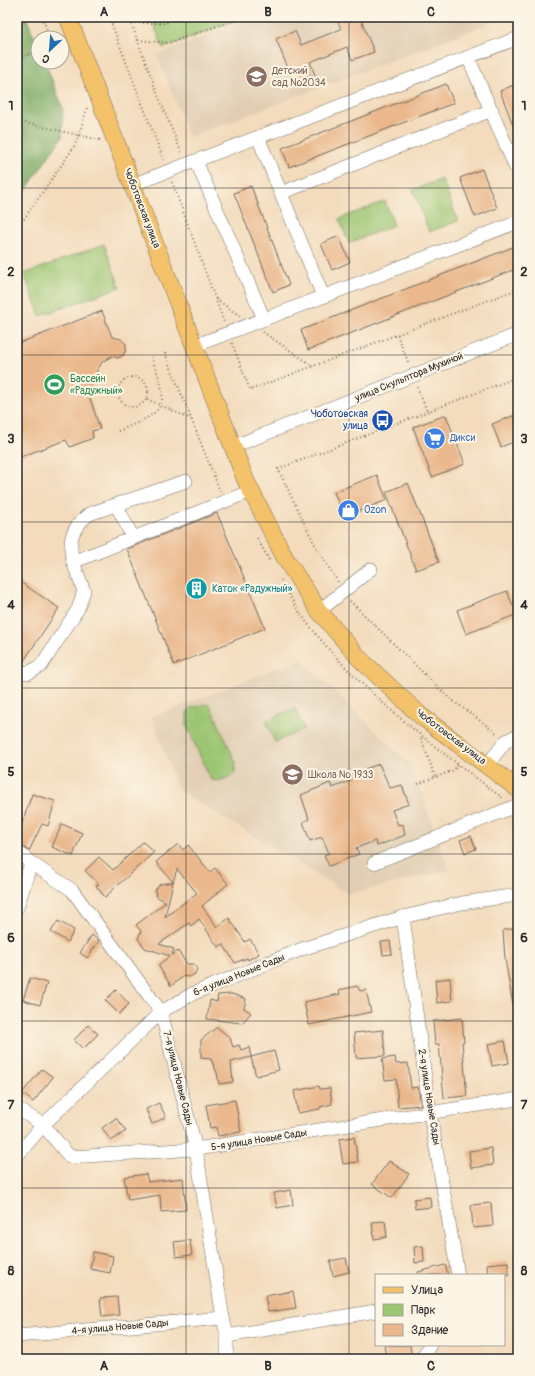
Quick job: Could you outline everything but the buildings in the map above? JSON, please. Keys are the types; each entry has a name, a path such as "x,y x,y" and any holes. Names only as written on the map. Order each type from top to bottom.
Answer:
{"main road":[{"name":"Чоботовская улица","path":"68,17 232,447 251,492 285,558 319,611 360,659 421,716 518,789"}],"street":[{"path":"132,185 518,38"},
{"path":"468,58 492,110 518,173"},
{"path":"281,193 492,110"},
{"path":"258,137 323,296"},
{"path":"191,163 264,319"},
{"path":"194,346 518,222"},
{"name":"улица Скульптора Мухиной","path":"232,447 518,334"},
{"path":"17,671 28,673 41,666 78,609 84,591 70,549 72,535 78,523 89,514 117,506 186,481"},
{"path":"74,562 251,492"},
{"path":"117,506 133,538"},
{"path":"319,611 371,569"},
{"path":"487,765 512,738"},
{"path":"374,863 518,805"},
{"name":"7-я улица Новые Сады","path":"17,851 31,863 72,890 161,1012 196,1149 227,1336 227,1359"},
{"path":"17,908 31,863"},
{"name":"6-я улица Новые Сады","path":"17,1156 43,1125 161,1012 192,994 302,949 403,918 462,903 518,895"},
{"name":"2-я улица Новые Сады","path":"403,918 430,1113 458,1274"},
{"name":"5-я улица Новые Сады","path":"17,1108 43,1125 70,1157 196,1149 518,1099"},
{"path":"227,1336 375,1310"},
{"name":"4-я улица Новые Сады","path":"17,1336 223,1318"},
{"path":"421,1359 429,1346"}],"path":[{"path":"42,17 47,30"},
{"path":"109,17 250,390 518,290"},
{"path":"129,17 158,98 191,163"},
{"path":"131,23 167,22 167,17"},
{"path":"138,40 169,43 242,17"},
{"path":"17,60 30,54"},
{"path":"17,229 74,147 88,106"},
{"path":"17,121 101,141"},
{"path":"164,353 219,489"},
{"path":"118,431 145,420 152,415 160,405 163,390 151,357"},
{"path":"132,377 140,378 148,391 146,399 141,405 134,407 126,406 120,401 118,393 119,386 124,380 132,377"},
{"path":"512,738 448,697 354,606 316,547 278,469 518,377"},
{"path":"146,399 191,419"},
{"path":"421,737 435,778"},
{"path":"418,784 454,770 458,764"}],"shaded area":[{"name":"Детский сад №2034","path":"256,17 506,17 189,137 157,55"},
{"name":"Школа № 1933","path":"301,659 411,765 449,870 349,894 178,790 152,717"}],"green space":[{"path":"17,17 26,17 31,30 30,30 30,70 48,70 63,108 62,137 17,203"},
{"path":"151,17 245,17 163,48"},
{"path":"442,179 458,221 429,232 413,190"},
{"path":"385,201 394,225 349,243 339,219"},
{"path":"104,244 120,287 40,316 24,274"},
{"path":"208,704 211,707 236,763 234,773 227,778 220,780 211,780 187,726 187,712 190,708"},
{"path":"295,708 304,729 275,742 266,721"}],"place":[{"name":"Детский сад №2034","path":"257,77"},
{"name":"Бассейн «Радужный»","path":"54,385"},
{"name":"Чоботовская улица","path":"383,420"},
{"name":"Дикси","path":"434,438"},
{"name":"Ozon","path":"349,510"},
{"name":"Каток «Радужный»","path":"196,589"},
{"name":"Школа № 1933","path":"293,775"}]}
